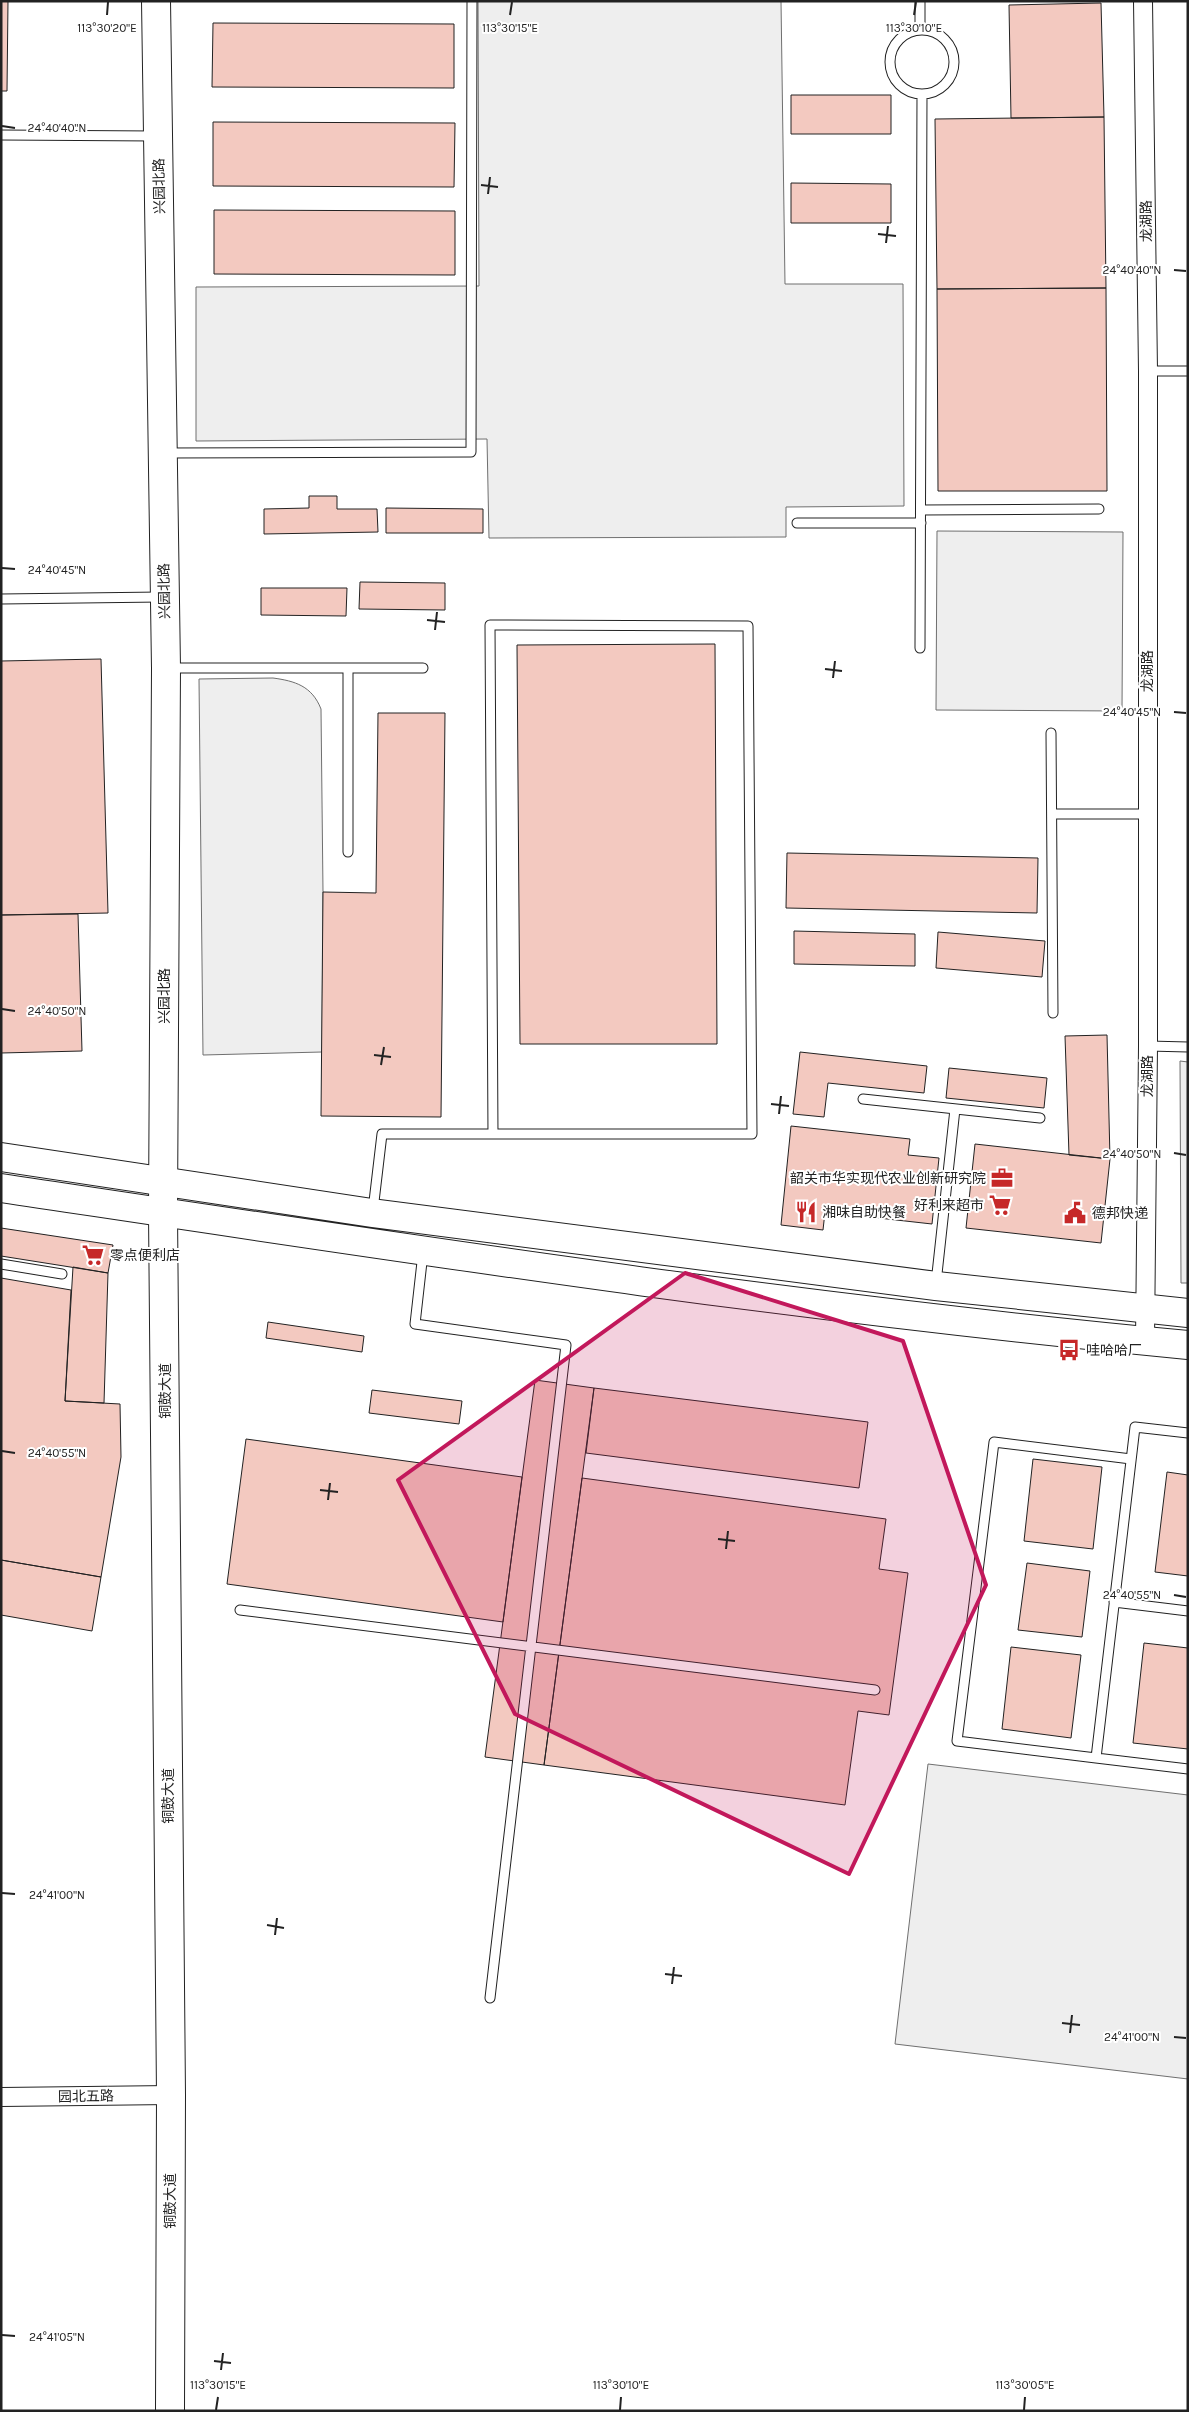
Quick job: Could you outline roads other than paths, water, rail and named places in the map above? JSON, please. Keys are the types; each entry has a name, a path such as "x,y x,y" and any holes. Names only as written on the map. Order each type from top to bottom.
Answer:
{"main road":[{"name":"兴园北路","path":"156,1 166,668 163,1181"},
{"path":"1,1157 372,1213 936,1286 1188,1313"},
{"name":"铜鼓大道","path":"163,1181 170,2095 170,2411"},
{"path":"1,1188 423,1252 934,1319 1188,1345"}],"street":[{"name":"龙湖路","path":"1143,1 1148,371 1148,1046 1144,1341"},
{"name":"园北五路","path":"1,2097 170,2095"}],"lane":[{"path":"162,453 471,452 472,1"},
{"path":"920,1 920,30"},
{"path":"920,30 930,30 940,34 948,41 955,60 954,71 942,88 922,94 911,92 902,87 895,78 890,58 900,38 920,30"},
{"path":"920,648 922,94"},
{"path":"1,135 158,136"},
{"path":"1148,371 1188,372"},
{"path":"921,510 1099,509"},
{"path":"798,523 921,523"},
{"path":"1,599 164,597"},
{"path":"372,1213 382,1134 494,1134 752,1134 748,626 490,625 494,1134"},
{"path":"166,668 423,668"},
{"path":"348,668 348,852"},
{"path":"1051,733 1053,1013"},
{"path":"1052,814 1147,814"},
{"path":"1148,1046 1188,1047"},
{"path":"863,1099 1040,1118"},
{"path":"936,1286 955,1109"},
{"path":"423,1252 415,1324 566,1345 490,1998"},
{"path":"1,1264 62,1274"},
{"path":"1096,1758 1135,1427 1188,1433"},
{"path":"1131,1459 994,1442 956,1741 1188,1769"},
{"path":"1114,1602 1188,1610"},
{"path":"240,1610 875,1690"}],"place":[{"name":"韶关市华实现代农业创新研究院","path":"1002,1178"},
{"name":"好利来超市","path":"1000,1205"},
{"name":"湘味自助快餐","path":"806,1212"},
{"name":"德邦快递","path":"1075,1213"},
{"name":"零点便利店","path":"93,1255"},
{"name":"哇哈哈厂","path":"1069,1350"}]}
